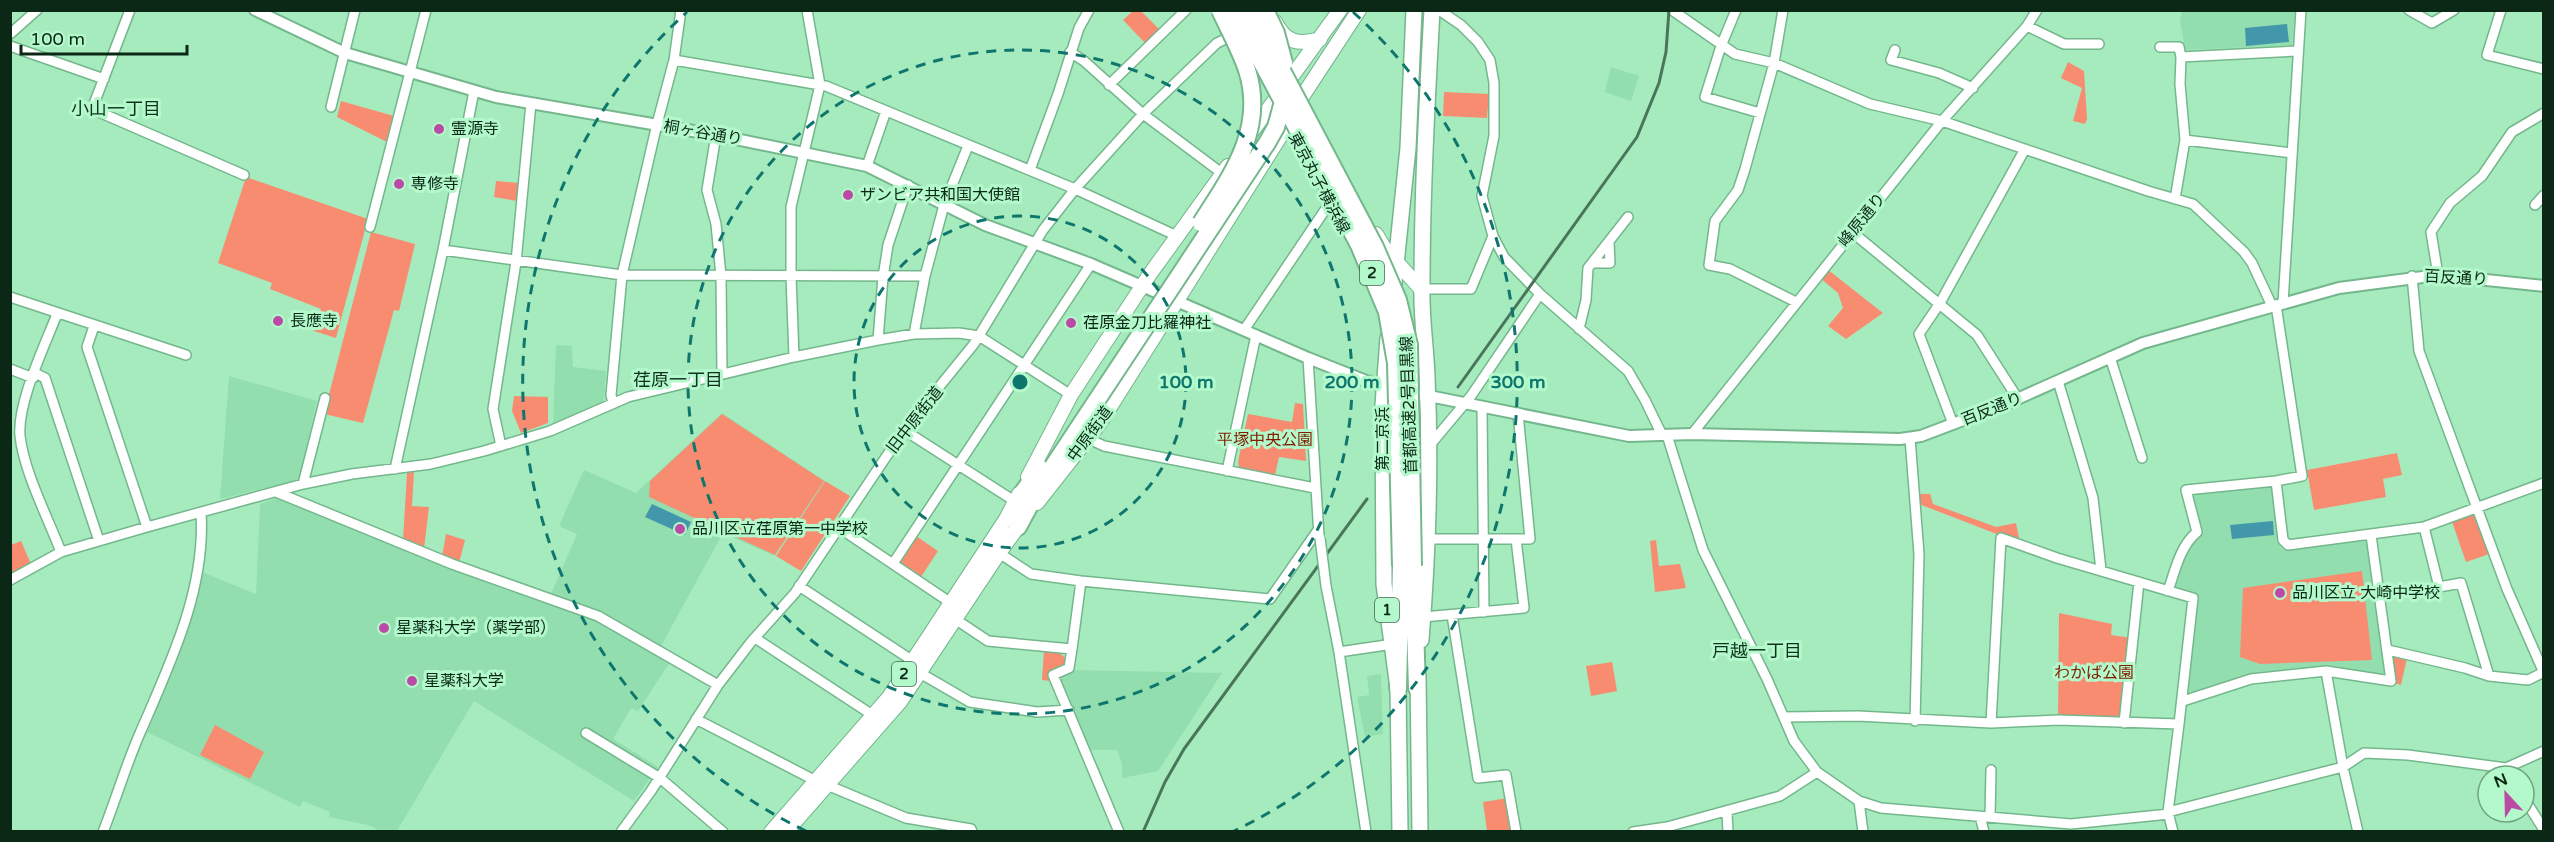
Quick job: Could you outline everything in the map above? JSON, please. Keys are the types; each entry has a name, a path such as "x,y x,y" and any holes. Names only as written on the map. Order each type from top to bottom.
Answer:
{"highway":[{"name":"2","path":"1016,502 1198,228 1236,168 1248,141 1253,104 1250,82 1245,63 1221,10"},
{"name":"首都高速2号目黒線","path":"1234,10 1359,245 1387,312 1396,363 1407,566 1417,688"},
{"name":"首都高速2号目黒線","path":"1250,10 1376,247 1404,319 1410,364 1407,566 1398,688"},
{"name":"第二京浜","path":"1400,831 1398,688 1384,584 1384,387 1408,148 1414,10"},
{"name":"1","path":"1419,831 1417,688 1427,538 1428,447 1428,397 1421,289 1432,10"},
{"name":"2","path":"1018,527 1080,405 1276,127 1284,99 1286,75 1280,43 1268,11"}],"main road":[{"name":"東京丸子横浜線","path":"1221,10 1288,124 1372,284 1382,310 1388,339"},
{"name":"2","path":"1080,405 1142,286 1340,10"},
{"name":"中原街道","path":"786,831 874,716 955,619 1018,527 1089,439 1178,301 1288,124 1302,97 1359,10"},
{"name":"東京丸子横浜線","path":"1268,11 1302,97 1367,220 1385,249 1421,289"},
{"path":"1268,11 1281,33 1293,42 1305,43 1320,39"},
{"name":"東京丸子横浜線","path":"1236,34 1247,74 1250,98 1247,139"},
{"name":"中原街道","path":"771,831 822,783 900,702 951,603 1016,502"}],"street":[{"path":"10,34 36,10"},
{"path":"130,10 92,109 244,175"},
{"name":"桐ヶ谷通り","path":"255,10 267,13 345,53 474,91 717,135 867,166 985,225 1091,264 1308,358"},
{"path":"332,107 355,10"},
{"path":"370,227 426,10"},
{"path":"613,403 611,395 622,275 674,60 681,10"},
{"path":"794,357 791,207 820,85 807,10"},
{"path":"1030,170 1058,94 1070,52 1089,10"},
{"path":"1109,85 1186,10"},
{"path":"1439,10 1461,25 1478,42 1490,60 1494,83 1494,136 1482,196 1493,236 1504,257 1522,276 1628,371 1664,435 1703,550 1785,717 1794,741 1817,772 1859,801 1881,808 2071,824 2169,813 2343,767 2364,753 2408,755 2476,766"},
{"path":"1672,10 1680,18 1735,54 1774,63 1870,104 1942,121 2193,204 2242,250 2277,305"},
{"path":"1736,10 1721,46 1705,97 1760,113"},
{"path":"1784,10 1774,63 1738,190 1715,221 1709,265 1730,269 1796,302"},
{"name":"峰原通り","path":"1692,434 1942,121 2027,26 2037,10"},
{"path":"2168,591 2182,551 2197,532 2186,490 2276,481 2302,476 2277,305 2295,124 2297,51 2301,10"},
{"path":"2409,10 2432,23 2454,10"},
{"path":"2500,10 2487,55 2544,69"},
{"path":"2027,26 2064,44 2099,44"},
{"name":"旧中原街道","path":"621,831 660,778 718,685 800,586 904,429 943,385 979,336 1043,230 1075,189 1143,114 1217,43 1236,34"},
{"path":"10,46 104,79"},
{"path":"2160,47 2178,47 2181,57 2180,84 2185,140 2175,198"},
{"path":"1895,50 1891,60 1939,73 1973,88"},
{"path":"2181,57 2297,51"},
{"path":"1070,52 1084,61 1143,114 1223,174"},
{"path":"674,60 820,85 1075,189 1177,236"},
{"path":"395,469 443,250 474,91"},
{"path":"501,446 493,409 516,262 531,103"},
{"path":"867,166 886,111"},
{"path":"2438,274 2431,232 2450,203 2482,176 2512,132 2544,113"},
{"path":"717,135 707,190 716,224 721,276 722,374"},
{"path":"2185,140 2292,153"},
{"path":"914,334 925,276 944,205 968,146"},
{"path":"1953,424 1919,334 1940,303 2025,150"},
{"path":"878,340 882,277 892,230 908,185"},
{"path":"2535,205 2544,195"},
{"path":"1244,330 1329,204"},
{"path":"1579,329 1586,300 1588,268 1628,217"},
{"path":"1852,232 1977,335 2018,399"},
{"path":"1421,289 1471,289 1493,236"},
{"path":"443,250 622,275 925,276"},
{"path":"894,562 1091,264"},
{"name":"百反通り","path":"1308,358 1384,387 1629,436 1692,434 1864,440 1910,438 2018,399 2143,344 2339,288 2438,274 2544,286"},
{"path":"2388,650 2489,676 2528,680 2543,672 2507,589 2419,351 2412,276"},
{"path":"1428,447 1465,404 1540,294"},
{"path":"10,297 186,355"},
{"path":"57,314 22,412 20,434 24,456 61,552"},
{"path":"94,326 87,347 147,527"},
{"path":"10,580 61,552 303,484 352,474 431,464 550,431 628,397 794,357 914,334 959,333 979,336 1025,365 1080,405"},
{"path":"1227,471 1256,335"},
{"path":"2110,357 2142,458"},
{"path":"1308,358 1319,534 1365,831"},
{"path":"10,369 45,378 99,540"},
{"path":"2058,381 2092,498 2102,570"},
{"path":"303,484 325,398"},
{"path":"1482,407 1484,612"},
{"path":"1427,538 1530,539 1518,413"},
{"path":"904,429 1016,502"},
{"path":"1910,438 1919,554 1915,721"},
{"path":"1089,439 1104,446 1315,488"},
{"path":"2276,481 2283,540 2288,545 2424,527 2544,483"},
{"path":"276,492 452,564 598,616 718,685"},
{"path":"103,831 133,751 168,671 188,610 201,553 201,513"},
{"path":"838,527 894,562 951,603"},
{"path":"2424,527 2439,587 2461,583 2489,676"},
{"path":"999,553 1031,574 1270,599 1319,534"},
{"path":"2183,701 2251,679 2326,671 2391,681 2371,535"},
{"path":"1991,723 2001,538 2193,598 2169,813 2173,831"},
{"path":"1423,617 1524,608 1516,539"},
{"path":"1081,581 1069,668 1053,675 1119,831"},
{"path":"2124,723 2139,582"},
{"path":"800,586 970,702 1037,712 1068,710"},
{"path":"1452,615 1478,778 1506,775 1516,831"},
{"path":"955,619 988,641 1072,649"},
{"path":"755,638 874,716"},
{"path":"1339,652 1392,644"},
{"path":"2326,671 2343,767 2358,831"},
{"path":"1785,717 1858,716 1915,721 1991,723 2058,720 2179,724"},
{"path":"696,719 822,783 906,818 972,831"},
{"path":"586,733 660,778 723,831"},
{"path":"2522,764 2544,751"},
{"path":"1990,770 1990,817"},
{"path":"1633,831 1667,827 1727,813 1780,796 1817,772"},
{"path":"1859,801 1863,831"},
{"path":"1727,813 1728,831"},
{"path":"1980,816 1984,831"},
{"path":"2536,817 2544,830"}],"shaded area":[{"path":"2182,11 2295,11 2292,45 2185,50 2180,19"},
{"path":"1611,67 1639,76 1631,101 1605,92"},
{"path":"556,345 572,346 573,367 606,371 604,401 553,425"},
{"path":"229,376 317,401 299,480 220,499"},
{"name":"品川区立荏原第一中学校","path":"722,413 825,481 775,556 723,533 661,646 599,613 551,594 577,534 559,526 584,470 636,493"},
{"name":"品川区立 大崎中学校","path":"2271,484 2274,488 2280,536 2276,540 2283,550 2368,539 2387,672 2384,677 2330,668 2260,672 2195,694 2188,691 2191,635 2197,597 2172,589 2193,540 2191,496 2194,492"},
{"name":"星薬科大学","path":"279,497 508,591 514,589 595,619 670,662 638,711 631,708 613,739 658,767 634,801 474,701 397,831 380,831 368,825 329,817 330,812 303,801 300,807 147,732 182,644 202,572 256,594 260,504"},
{"path":"1072,670 1222,673 1158,771 1122,778 1122,764 1117,750 1088,750 1057,676"},
{"path":"1381,674 1383,734 1365,737 1357,697 1369,695 1367,676"}],"green space":[{"path":"1133,11 1141,11 1161,31 1147,45 1123,20"},
{"path":"2068,62 2084,71 2087,119 2085,124 2073,121 2082,88 2061,78"},
{"path":"1444,92 1489,94 1487,118 1443,116"},
{"path":"341,101 394,116 387,142 337,117"},
{"path":"246,177 368,219 336,338 314,331 321,309 270,289 272,283 218,263"},
{"path":"496,181 519,183 517,201 494,197"},
{"path":"371,232 415,244 399,311 394,310 363,423 324,414"},
{"path":"1827,269 1883,313 1846,339 1828,326 1843,308 1838,293 1820,278"},
{"path":"514,396 548,397 548,423 521,433 512,411"},
{"name":"平塚中央公園","path":"1295,403 1303,404 1306,461 1279,457 1275,475 1239,467 1238,462 1248,414 1292,422"},
{"path":"722,414 824,481 775,555 649,497 650,481"},
{"path":"2397,453 2402,475 2383,479 2386,497 2314,510 2307,470"},
{"path":"414,472 412,506 429,507 424,549 403,540 407,473"},
{"path":"825,481 850,496 801,571 776,556"},
{"path":"1918,494 1930,494 1933,504 1996,527 2016,523 2020,543 1919,504"},
{"path":"2476,511 2492,553 2466,562 2451,519"},
{"path":"446,534 465,540 459,563 442,557"},
{"path":"916,536 938,551 921,577 899,562"},
{"path":"1656,540 1659,566 1680,564 1686,588 1655,592 1650,541"},
{"path":"21,541 31,564 11,574 11,545"},
{"path":"2362,571 2372,660 2260,664 2240,657 2243,588"},
{"name":"わかば公園","path":"2059,613 2112,624 2111,635 2132,638 2124,723 2058,720"},
{"path":"1044,650 1058,652 1068,660 1067,666 1051,681 1042,680"},
{"path":"2391,654 2407,658 2401,685 2394,683"},
{"path":"1612,662 1617,691 1591,696 1586,666"},
{"path":"215,725 264,752 250,779 200,755"},
{"path":"1508,798 1514,831 1487,831 1483,802"}],"water":[{"path":"2287,24 2289,42 2246,46 2245,28"},
{"path":"652,504 691,522 685,535 645,517"},
{"path":"2273,521 2274,535 2232,539 2230,525"}],"railway":[{"path":"1458,387 1637,137 1659,83 1666,52 1669,10"},
{"path":"1143,832 1165,782 1184,749 1367,499"}],"place":[{"name":"霊源寺","path":"439,129"},
{"name":"専修寺","path":"399,184"},
{"name":"ザンビア共和国大使館","path":"848,195"},
{"name":"長應寺","path":"278,321"},
{"name":"荏原金刀比羅神社","path":"1071,323"},
{"name":"品川区立荏原第一中学校","path":"680,529"},
{"name":"品川区立 大崎中学校","path":"2280,593"},
{"name":"星薬科大学（薬学部）","path":"384,628"},
{"name":"星薬科大学","path":"412,681"}],"district":[{"name":"小山一丁目","path":"116,109"},
{"name":"荏原一丁目","path":"678,380"},
{"name":"戸越一丁目","path":"1757,651"}]}
